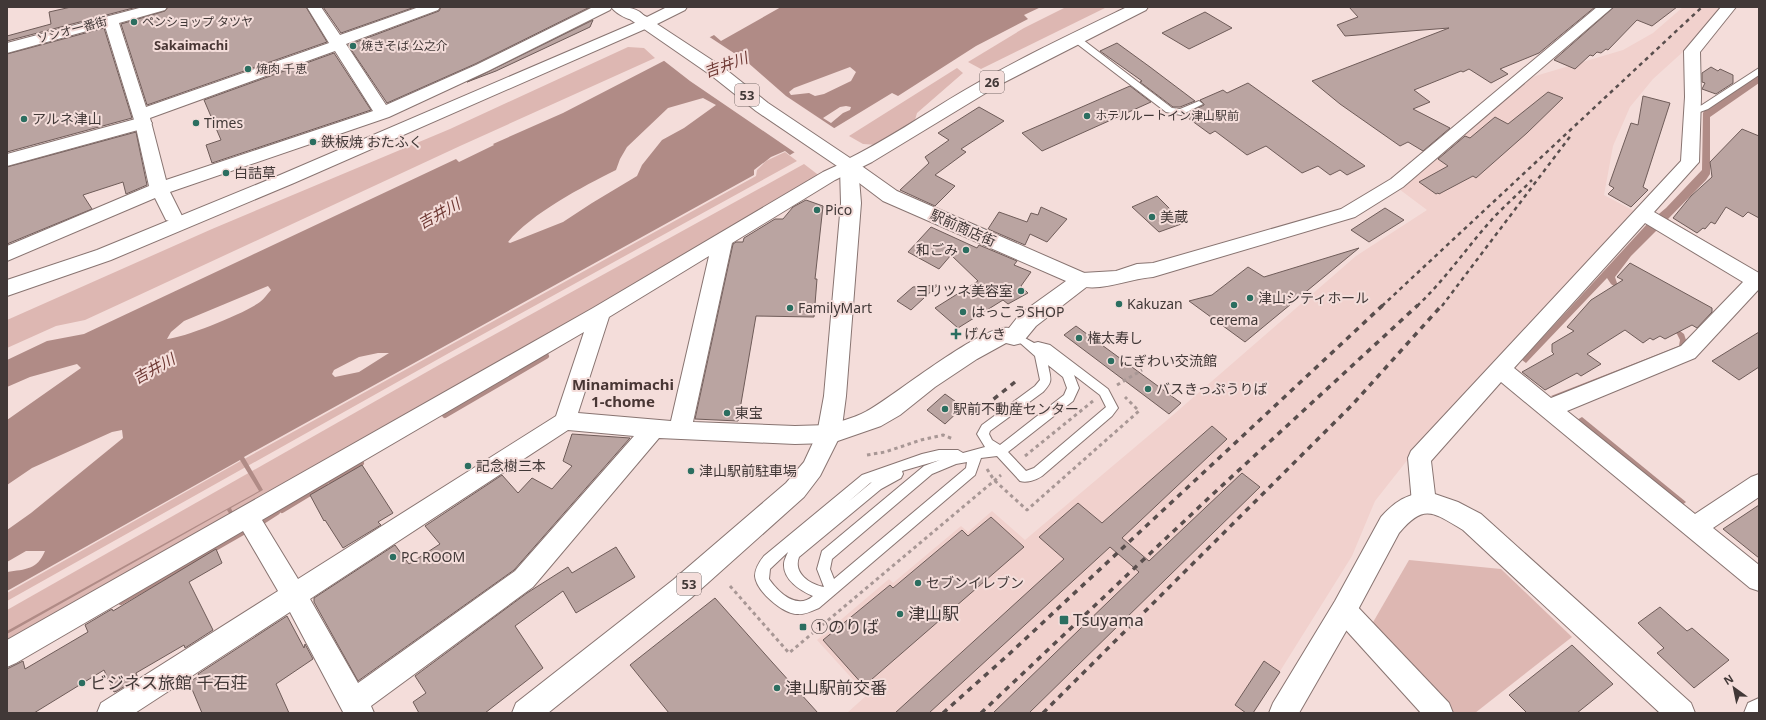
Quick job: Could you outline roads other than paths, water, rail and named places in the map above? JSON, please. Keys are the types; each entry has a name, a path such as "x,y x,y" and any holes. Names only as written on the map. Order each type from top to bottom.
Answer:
{"main road":[{"path":"619,7 644,22"},
{"path":"7,277 104,244 644,22 659,7"},
{"path":"7,288 104,255 287,180 679,7"},
{"name":"26","path":"847,165 873,155 984,87 1075,38 1140,7"},
{"name":"53","path":"526,713 682,589 795,490 812,469 829,434 835,396 851,203 847,165 762,107 718,72 644,22"},
{"path":"7,160 33,156 142,119"},
{"name":"駅前商店街","path":"847,165 890,196 1082,280"},
{"path":"829,434 852,428 874,419 892,408 926,381 969,353 999,337 1006,335 1019,339 1028,320 1082,280"},
{"path":"1283,713 1344,610 1383,537 1398,514 1414,503 1424,502 1444,506 1472,522 1681,713"}],"street":[{"name":"ソシオ一番街","path":"7,48 111,20 132,11 160,7"},
{"path":"314,7 383,113"},
{"path":"142,119 433,7"},
{"path":"7,254 159,189 383,113 482,68 605,7"},
{"path":"1082,280 1103,280 1117,278 1136,271 1153,270 1348,212 1397,183 1606,7"},
{"path":"1424,502 1419,458 1690,162 1692,51 1729,7"},
{"path":"111,20 142,119 159,189 173,216"},
{"path":"7,654 600,313 847,165"},
{"path":"1548,409 1688,352 1758,281 1643,214"},
{"path":"680,428 723,239"},
{"path":"565,421 600,313"},
{"path":"1501,370 1759,580"},
{"path":"111,713 565,421 654,428 829,434"},
{"path":"247,516 295,596 356,708 524,579 654,428"},
{"path":"1694,528 1759,484"},
{"path":"1344,610 1439,713"}],"lane":[{"path":"1075,38 1170,110 1181,112 1199,104"},
{"path":"1692,112 1705,107 1759,71"},
{"path":"830,591 823,569 824,562 832,550 928,470 955,459 974,456 978,453 1000,451 1069,398 1073,388 1068,374 1019,339"},
{"path":"1019,339 1046,348 1110,389 1112,408 1038,472 1024,477 1012,466 1000,451 988,443 983,434 986,428 1039,389 1046,381 1040,353"},
{"path":"939,455 974,456 971,471 814,604 807,607 793,608 786,606 763,583 762,571 769,560 866,479 922,459 939,455"},
{"path":"830,591 811,590 794,575 790,564 794,553 877,485 922,459"}],"water":[{"name":"吉井川","path":"781,7 1041,7 1024,15 1028,19 976,46 898,96 892,93 790,155 785,151 771,157 754,170 754,175 244,457 263,490 231,508 233,513 230,515 227,510 7,634 7,631 259,491 240,460 7,591 7,572 30,568 38,562 45,551 26,551 7,562 7,530 31,513 123,438 122,430 112,432 32,468 7,485 7,420 81,368 77,364 30,377 7,387 7,360 47,341 84,334 456,159 459,162 494,145 493,144 563,113 714,35 721,41","holes":["850,67 856,72 851,81 824,94 815,96 809,93 791,95 789,92 794,88","703,98 716,105 684,128 662,140 642,165 637,176 563,222 510,243 508,242 518,231 544,211 588,184 616,170 627,147 668,108","840,107 851,107 850,110 843,113 831,123 823,118","268,286 271,290 260,302 229,318 187,334 167,339 171,332 184,321","378,353 389,353 359,372 335,377 332,374 334,370 359,357"]},
{"path":"1759,74 1759,83 1710,117 1710,174 1668,219 1759,273 1759,277 1658,229 1631,256 1615,277 1617,283 1684,334 1687,343 1686,351 1562,400 1551,396 1679,346 1680,340 1677,334 1611,284 1607,278 1526,363 1522,360 1648,223 1666,208 1702,170 1703,113 1706,108"},
{"path":"1582,417 1686,502 1682,505 1577,420"}],"waterway":[{"path":"445,415 546,356"},
{"path":"330,481 361,463"},
{"path":"282,510 325,484"},
{"path":"263,521 277,512"},
{"path":"121,602 245,531"}],"railway":[{"path":"1382,306 1702,7"},
{"path":"1442,306 1572,134"},
{"path":"1418,305 1448,273 1496,215 1532,180"},
{"path":"943,713 1007,656 1383,305"},
{"path":"981,713 1213,494 1418,305"},
{"path":"1043,713 1353,404 1442,305"},
{"path":"985,406 1015,382"}],"place":[{"name":"ペンショップ タツヤ","path":"134,22"},
{"name":"焼きそば 公之介","path":"353,46"},
{"name":"焼肉 千恵","path":"248,69"},
{"name":"ホテルルートイン津山駅前","path":"1087,116"},
{"name":"アルネ津山","path":"24,119"},
{"name":"Times","path":"196,123"},
{"name":"鉄板焼 おたふく","path":"313,142"},
{"name":"白詰草","path":"226,173"},
{"name":"Pico","path":"817,210"},
{"name":"美蔵","path":"1152,217"},
{"name":"和ごみ","path":"966,250"},
{"name":"ヨリツネ美容室","path":"1021,291"},
{"name":"津山シティホール","path":"1250,298"},
{"name":"Kakuzan","path":"1119,304"},
{"name":"cerema","path":"1234,305"},
{"name":"FamilyMart","path":"790,308"},
{"name":"はっこうSHOP","path":"963,312"},
{"name":"げんき","path":"956,334"},
{"name":"権太寿し","path":"1079,338"},
{"name":"にぎわい交流館","path":"1111,361"},
{"name":"バスきっぷうりば","path":"1148,389"},
{"name":"駅前不動産センター","path":"945,409"},
{"name":"東宝","path":"727,413"},
{"name":"記念樹三本","path":"468,466"},
{"name":"津山駅前駐車場","path":"691,471"},
{"name":"PC ROOM","path":"393,557"},
{"name":"セブンイレブン","path":"918,583"},
{"name":"津山駅","path":"900,614"},
{"name":"Tsuyama","path":"1064,620"},
{"name":"①のりば","path":"803,627"},
{"name":"ビジネス旅館 千石荘","path":"82,683"},
{"name":"津山駅前交番","path":"777,688"}],"district":[{"name":"Sakaimachi","path":"191,45"},
{"name":"Minamimachi 1-chome","path":"623,394"}]}
